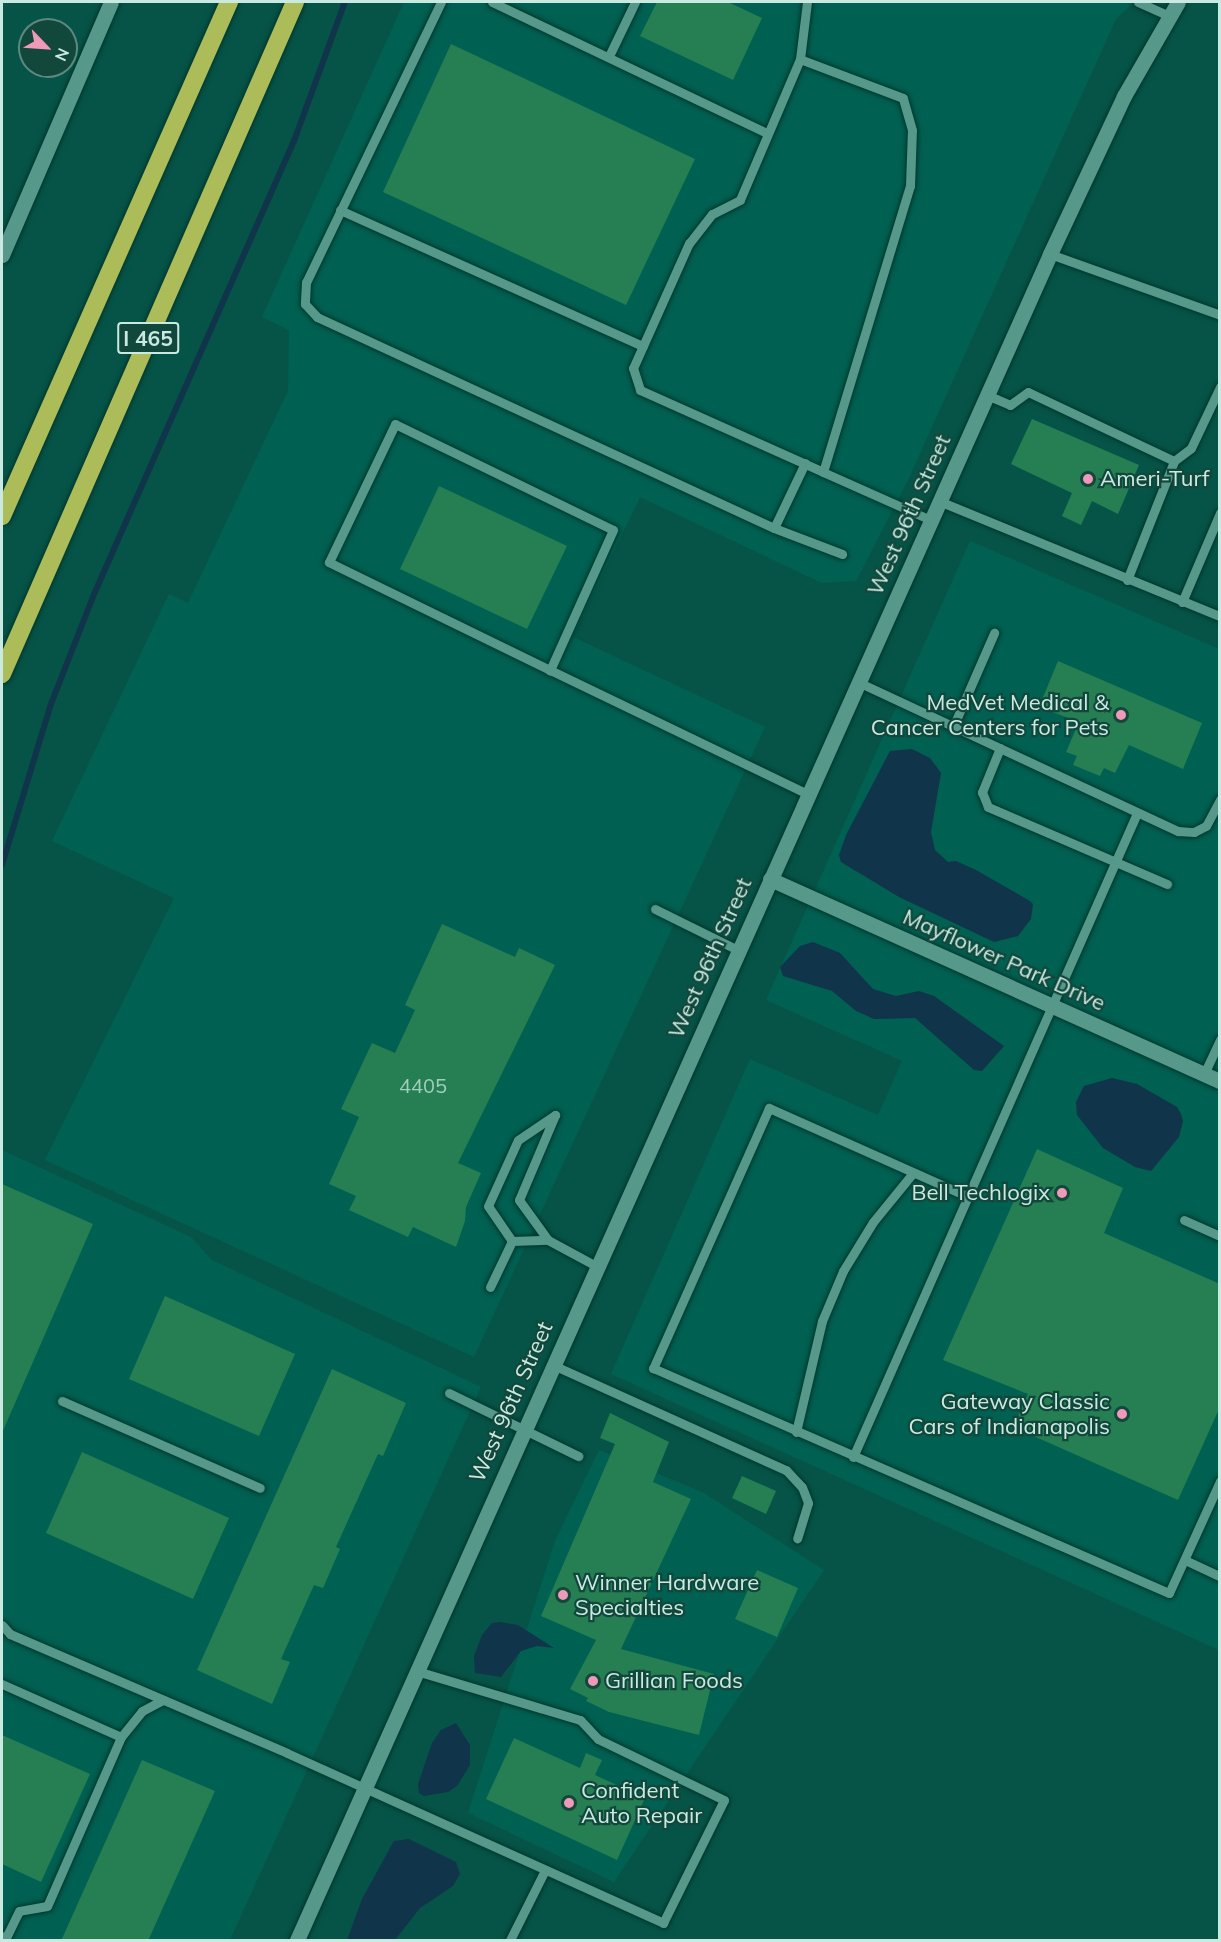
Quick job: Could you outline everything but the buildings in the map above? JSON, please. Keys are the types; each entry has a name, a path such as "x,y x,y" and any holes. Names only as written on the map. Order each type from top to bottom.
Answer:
{"highway":[{"name":"I 465","path":"2,516 229,2"},
{"name":"I 465","path":"2,674 295,2"}],"street":[{"path":"2,255 111,2"},
{"name":"West 96th Street","path":"297,1941 596,1266 1050,254 1124,96 1178,2"},
{"name":"Mayflower Park Drive","path":"770,879 1220,1081"}],"lane":[{"path":"441,2 306,282 305,304 317,317 774,528 842,554"},
{"path":"492,2 767,133"},
{"path":"609,56 635,2"},
{"path":"807,2 800,59 740,200 712,214 689,243 633,368 640,390 931,520"},
{"path":"1138,2 1170,16"},
{"path":"800,59 903,98 912,130 910,186 823,472"},
{"path":"340,210 643,346"},
{"path":"1050,254 1220,315"},
{"path":"1127,580 1174,460 1191,448 1220,387"},
{"path":"987,395 1010,405 1028,392 1174,460"},
{"path":"550,670 613,530 395,424 329,562 550,670 808,794"},
{"path":"774,528 805,464"},
{"path":"939,501 1127,580 1220,616"},
{"path":"1182,602 1220,513"},
{"path":"953,727 994,633"},
{"path":"858,682 1178,831 1194,832 1206,826 1220,800"},
{"path":"1000,748 982,792 988,807 1167,884"},
{"path":"854,1457 1054,1007 1137,813"},
{"path":"655,909 738,950"},
{"path":"1204,1074 1220,1040"},
{"path":"969,1197 769,1108 653,1368 1169,1593 1220,1481"},
{"path":"512,1241 488,1206 518,1140 555,1115 519,1200 548,1240 596,1266"},
{"path":"796,1432 819,1332 843,1271 873,1222 913,1173"},
{"path":"1184,1220 1220,1236"},
{"path":"512,1241 548,1240"},
{"path":"490,1287 512,1241"},
{"path":"553,1365 786,1470 802,1487 808,1503 797,1538"},
{"path":"449,1393 578,1456"},
{"path":"62,1401 260,1488"},
{"path":"1185,1560 1220,1576"},
{"path":"2,1625 10,1634 365,1789 663,1923 724,1800 598,1739 580,1720 417,1671"},
{"path":"2,1684 121,1737"},
{"path":"2,1936 6,1938 19,1911 47,1906 121,1737 142,1711 163,1700"},
{"path":"510,1941 545,1870"}],"shaded area":[{"path":"404,2 1134,2 1116,19 909,478 856,581 822,583 640,497 573,637 765,727 474,1357 45,1160 174,898 52,841 169,594 188,603 288,391 289,330 262,317"},
{"path":"970,541 1219,649 1219,1650 611,1374 750,1059 878,1115 902,1061 766,1000"},
{"path":"2,1150 191,1237 212,1260 481,1387 230,1940 2,1940"},
{"path":"599,1450 702,1492 824,1570 614,1882 468,1813 555,1541"}],"water":[{"path":"912,749 930,758 941,773 931,832 935,850 948,862 956,861 976,870 1033,904 1031,919 1018,936 994,942 899,897 841,862 839,855 846,835 890,751"},
{"path":"813,942 840,953 873,989 896,996 919,991 934,996 1004,1046 982,1071 974,1070 915,1018 874,1019 856,1011 832,991 783,976 780,967 800,946"},
{"path":"1112,1078 1137,1084 1177,1107 1181,1114 1183,1121 1179,1137 1151,1171 1135,1167 1103,1148 1077,1115 1076,1102 1084,1086"},
{"path":"492,1623 518,1625 554,1648 537,1646 521,1651 501,1677 475,1673 474,1656 482,1635"},
{"path":"456,1723 470,1745 470,1765 457,1786 448,1792 424,1796 419,1793 418,1784 432,1743 441,1730"},
{"path":"409,1839 456,1862 460,1874 453,1886 420,1908 395,1940 347,1940 362,1899 394,1841"}],"waterway":[{"path":"2,865 51,704 95,592 294,141 345,2"}],"place":[{"name":"Ameri-Turf","path":"1088,479"},
{"name":"MedVet Medical & Cancer Centers for Pets","path":"1121,715"},
{"name":"Bell Techlogix","path":"1062,1193"},
{"name":"Gateway Classic Cars of Indianapolis","path":"1122,1414"},
{"name":"Winner Hardware Specialties","path":"563,1595"},
{"name":"Grillian Foods","path":"593,1681"},
{"name":"Confident Auto Repair","path":"569,1803"}]}
